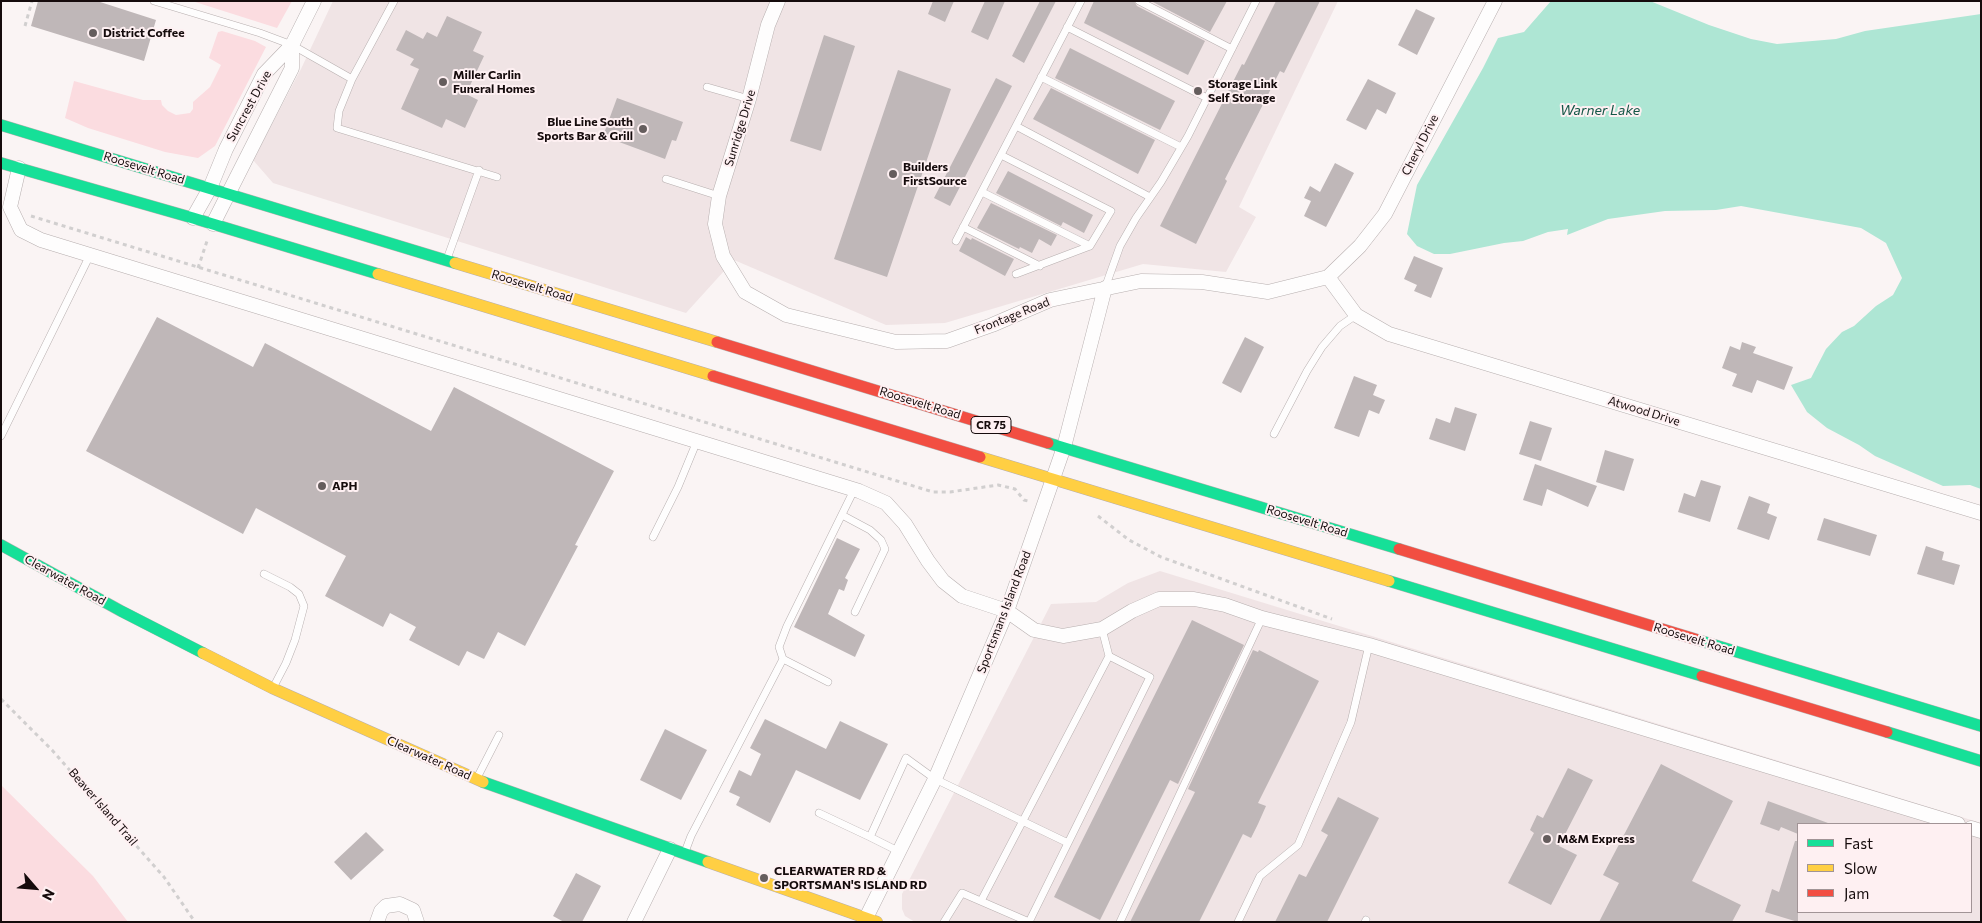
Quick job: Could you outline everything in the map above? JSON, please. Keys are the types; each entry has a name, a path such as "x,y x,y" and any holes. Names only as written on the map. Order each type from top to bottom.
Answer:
{"main road":[{"name":"Roosevelt Road","path":"1,125 1981,726"},
{"path":"1,162 213,224 1981,761"},
{"name":"Clearwater Road","path":"1,545 122,611 272,688 476,778 869,920"}],"street":[{"name":"Suncrest Drive","path":"193,218 210,188 226,149 264,74 292,45 314,1"},
{"name":"Sunridge Drive","path":"722,256 714,224 720,196 749,99 768,25 778,1"},
{"name":"Cheryl Drive","path":"1328,277 1360,246 1385,214 1495,1"},
{"path":"213,224 248,151 292,68 292,45"},
{"path":"19,168 10,207 20,230 41,240 854,490 886,503 905,524 928,561 949,586 962,596 1007,611 1034,630 1063,636 1102,629 1132,611 1159,599 1194,599 1225,605 1262,618 1369,645 1955,823"},
{"name":"Frontage Road","path":"722,256 745,292 786,316 896,342 947,341 992,325 1050,300 1140,281 1202,282 1268,292 1328,277"},
{"name":"Atwood Drive","path":"1328,277 1356,315 1389,334 1981,513"},
{"name":"Sportsmans Island Road","path":"869,920 898,851 935,779 1007,611 1054,481 1105,288"},
{"path":"634,922 670,849"},
{"path":"376,922 381,911 386,906 400,904 413,910 418,922"}],"lane":[{"path":"154,1 260,33 292,45 352,79"},
{"path":"394,1 352,79 338,111 337,128 497,177"},
{"path":"956,241 1081,1"},
{"path":"1139,1 1232,49"},
{"path":"1105,288 1120,246 1181,147 1254,2"},
{"path":"1067,27 1207,98"},
{"path":"1041,77 1181,147"},
{"path":"706,87 749,99"},
{"path":"1016,126 1150,197"},
{"path":"1001,155 1111,211 1090,246 1016,274"},
{"path":"447,260 479,170"},
{"path":"666,179 720,196"},
{"path":"982,192 1090,246"},
{"path":"963,227 1040,266"},
{"path":"1,436 90,255"},
{"path":"1274,434 1307,371 1322,347 1340,326 1356,315"},
{"path":"653,537 678,487 697,441"},
{"path":"828,682 783,659 779,647 786,626 854,490"},
{"path":"842,515 870,530 881,540 885,549 855,612"},
{"path":"264,574 290,587 299,594 304,606 292,648 272,688"},
{"path":"1120,922 1262,618"},
{"path":"981,901 1109,656 1102,629"},
{"path":"1238,922 1260,876 1298,846 1351,722 1369,645"},
{"path":"944,922 962,893 1029,922 1150,677 1109,656"},
{"path":"684,854 691,836 783,659"},
{"path":"476,778 499,735"},
{"path":"870,837 906,758 935,779 1068,843"},
{"path":"818,813 898,851"}],"path":[{"path":"25,26 32,1"},
{"path":"10,207 42,221 933,492 950,492 998,485 1015,489 1024,500 1028,501"},
{"path":"198,268 213,224"},
{"path":"1098,516 1129,540 1161,557 1333,619"},
{"name":"Beaver Island Trail","path":"1,699 52,750 158,869 195,922"}],"shaded area":[{"path":"192,1 292,1 277,28"},
{"path":"333,1 1338,1 1239,207 1256,217 1226,272 1143,264 945,323 886,325 734,260 686,313 273,183 253,160 301,69"},
{"path":"222,31 255,41 266,47 215,146 198,158 165,152 88,128 65,118 74,81 143,100 161,100 162,105 168,111 176,115 190,113 193,109 193,102 210,87 221,65 209,58 218,32"},
{"path":"1160,571 1981,823 1981,922 915,922 905,916 902,909 902,894 1051,604 1096,602 1128,583"},
{"path":"1,785 93,876 128,922 1,922"}],"water":[{"name":"Warner Lake","path":"1551,1 1650,1 1709,25 1751,39 1777,44 1836,39 1865,31 1981,14 1981,489 1970,485 1943,486 1875,456 1827,428 1807,412 1791,385 1811,378 1826,349 1842,332 1854,326 1876,306 1893,295 1902,278 1886,243 1861,228 1741,206 1716,210 1665,211 1608,219 1567,235 1568,229 1548,232 1523,241 1450,254 1434,254 1417,246 1407,234 1417,185 1498,38 1524,32"}],"building":[{"path":"38,1 97,1 156,20 144,61 31,26"},
{"path":"933,1 954,1 945,22 928,14"},
{"path":"985,1 1005,1 988,40 971,32"},
{"path":"1040,1 1056,1 1024,63 1012,56"},
{"path":"1094,1 1134,1 1137,6 1205,41 1188,75 1084,23"},
{"path":"1151,1 1227,1 1210,32"},
{"path":"1276,1 1320,1 1284,73 1280,71 1225,179 1227,181 1196,244 1160,226"},
{"path":"1416,9 1435,18 1417,55 1398,45"},
{"name":"Miller Carlin Funeral Homes","path":"447,16 482,32 473,51 484,56 466,94 478,100 465,128 446,119 442,128 401,109 419,69 410,65 414,59 396,50 406,30 423,39 427,32 437,37"},
{"path":"824,35 855,46 821,151 790,141"},
{"path":"1070,48 1175,101 1160,130 1055,78"},
{"name":"Builders FirstSource","path":"898,70 951,89 887,277 834,259"},
{"path":"996,78 1012,86 950,206 934,198"},
{"path":"1368,79 1396,93 1386,114 1377,109 1366,130 1346,120"},
{"path":"1051,88 1155,140 1138,174 1033,119"},
{"name":"Blue Line South Sports Bar & Grill","path":"617,98 683,122 676,141 672,140 665,159 603,136"},
{"path":"1335,163 1354,173 1326,227 1304,216 1311,201 1304,198 1310,186 1320,192"},
{"path":"1008,171 1093,215 1084,233 1063,222 1061,226 996,193"},
{"path":"991,203 1057,235 1051,246 1039,239 1032,253 1020,247 1019,249 977,228"},
{"path":"966,237 971,240 972,238 1014,259 1005,276 959,251"},
{"path":"1414,256 1443,268 1431,298 1414,291 1417,285 1404,279"},
{"name":"APH","path":"157,317 253,367 265,343 431,431 454,387 614,471 575,545 578,546 525,646 498,632 484,659 467,651 459,666 409,640 416,627 390,613 383,627 325,596 346,556 256,508 243,534 86,451"},
{"path":"1245,337 1264,347 1241,393 1222,383"},
{"path":"1742,342 1756,347 1753,353 1793,367 1784,390 1757,380 1752,393 1732,386 1737,374 1722,368 1730,346 1740,350"},
{"path":"1354,376 1377,385 1373,395 1385,400 1379,414 1369,410 1359,437 1334,428"},
{"path":"1455,407 1477,414 1465,451 1429,439 1436,418 1450,423"},
{"path":"1530,421 1552,428 1541,461 1519,454"},
{"path":"1605,450 1634,459 1624,491 1596,482"},
{"path":"1535,464 1597,486 1588,507 1547,489 1542,506 1523,500"},
{"path":"1701,480 1721,486 1710,522 1678,512 1684,493 1695,497"},
{"path":"1749,496 1770,504 1767,513 1777,517 1769,540 1737,529"},
{"path":"1824,518 1877,535 1870,556 1817,540"},
{"path":"837,538 860,549 845,578 848,580 844,591 839,589 828,614 865,635 855,657 794,627"},
{"path":"1926,546 1944,552 1942,560 1960,565 1954,585 1917,574"},
{"path":"1192,620 1244,645 1178,784 1170,780 1100,920 1054,897"},
{"path":"1253,650 1258,652 1259,650 1319,681 1258,803 1266,806 1258,824 1251,838 1243,834 1199,922 1130,922 1195,792 1188,789"},
{"path":"765,719 826,749 840,721 888,744 860,800 796,770 770,823 736,805 740,797 729,792 739,770 751,776 761,754 750,748"},
{"path":"665,729 707,750 681,800 640,780"},
{"path":"1661,764 1733,801 1692,881 1741,905 1732,922 1599,922 1619,883 1603,875"},
{"name":"M&M Express","path":"1568,768 1593,780 1559,846 1577,855 1551,905 1508,883 1534,833 1530,830 1537,815 1543,818"},
{"path":"1338,797 1379,818 1327,922 1275,922 1299,874 1306,877 1328,835 1321,831"},
{"path":"1768,801 1828,823 1797,823 1797,834 1781,827 1779,831 1760,824"},
{"path":"366,832 384,850 351,880 334,862"},
{"path":"1795,841 1797,841 1798,922 1765,912 1772,889 1779,892"},
{"path":"576,873 601,886 582,922 564,922 553,916"}],"traffic: fast":[{"path":"1,125 455,263"},
{"path":"1,163 378,274"},
{"path":"1048,443 1399,549"},
{"path":"1,545 121,611 203,653"},
{"path":"1389,581 1702,676"},
{"path":"1698,640 1981,726"},
{"path":"1887,732 1981,761"},
{"path":"483,782 708,862"}],"traffic: slow":[{"path":"455,263 717,342"},
{"path":"378,274 713,376"},
{"path":"980,457 1389,581"},
{"path":"203,653 272,688 483,782"},
{"path":"708,862 877,922"}],"traffic: jam":[{"path":"717,342 1048,443"},
{"path":"713,376 980,457"},
{"path":"1399,549 1698,640"},
{"path":"1702,676 1887,732"}],"place":[{"name":"District Coffee","path":"93,33"},
{"name":"Miller Carlin Funeral Homes","path":"443,82"},
{"name":"Storage Link Self Storage","path":"1198,91"},
{"name":"Blue Line South Sports Bar & Grill","path":"643,129"},
{"name":"Builders FirstSource","path":"893,174"},
{"name":"APH","path":"322,486"},
{"name":"M&M Express","path":"1547,839"},
{"name":"CLEARWATER RD & SPORTSMAN'S ISLAND RD","path":"764,878"}]}
